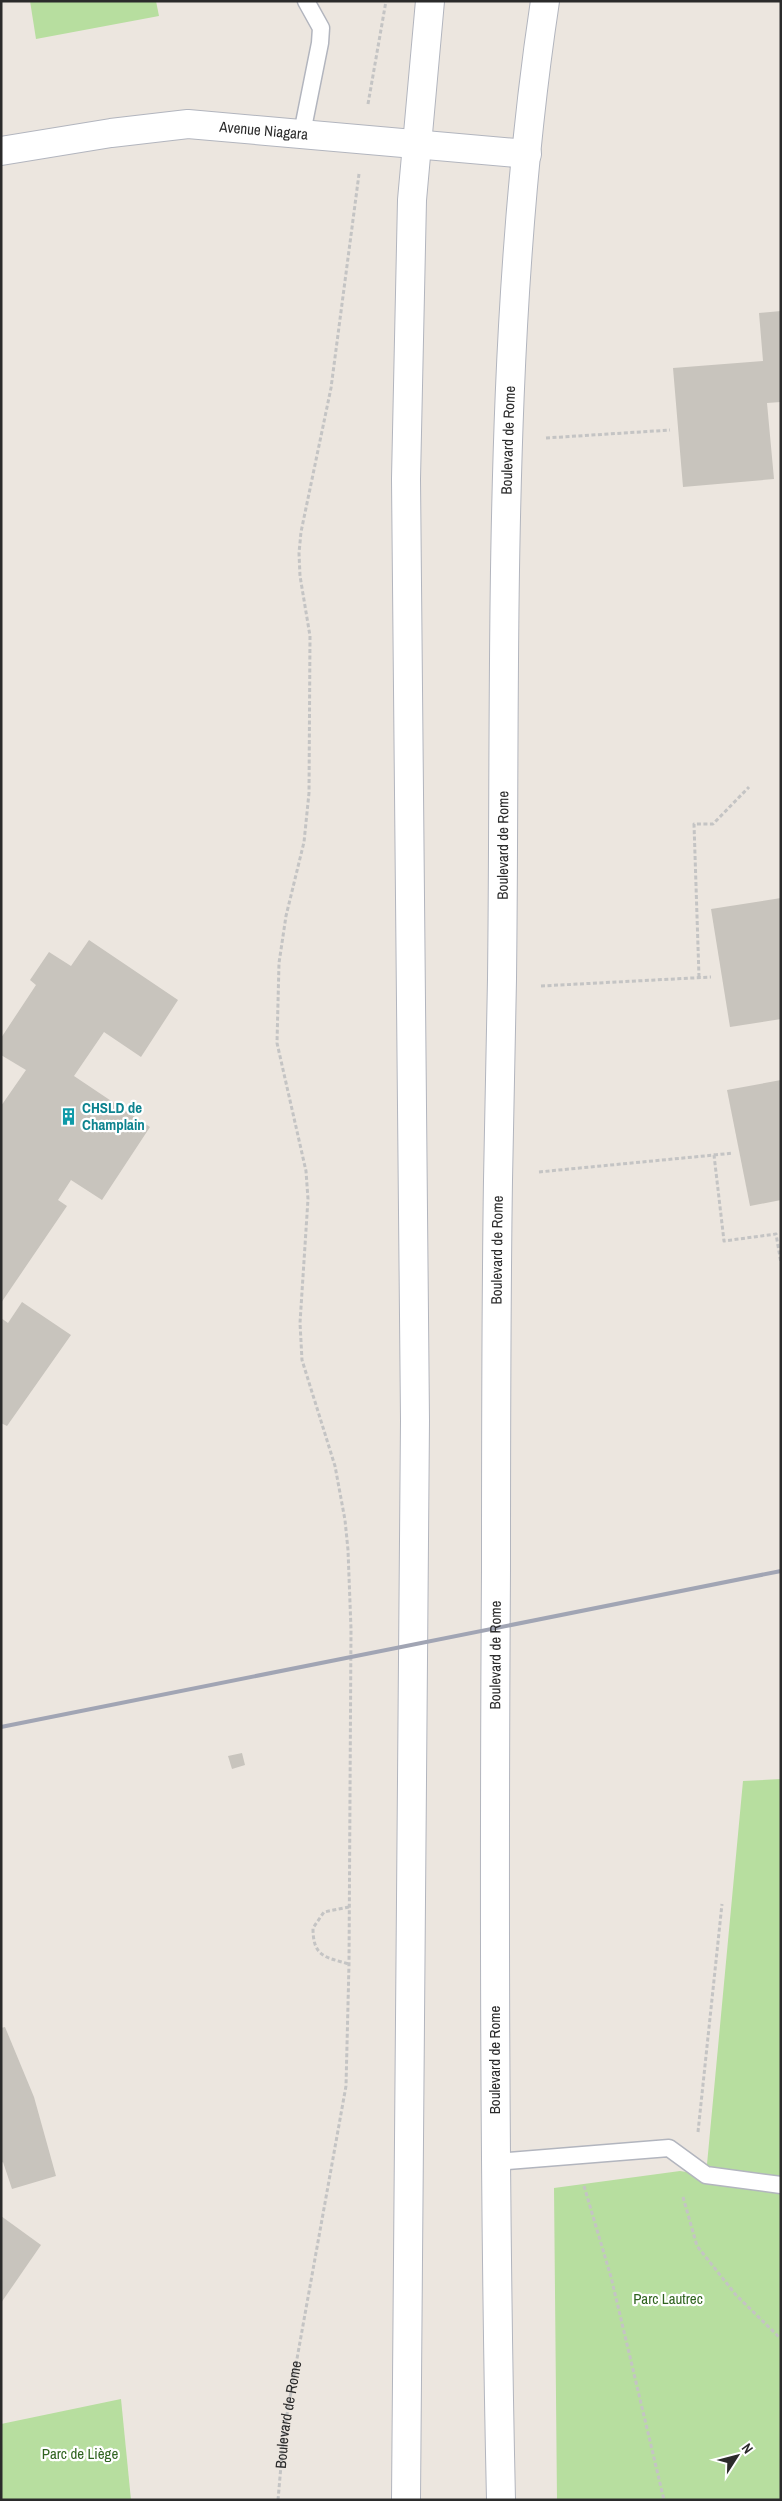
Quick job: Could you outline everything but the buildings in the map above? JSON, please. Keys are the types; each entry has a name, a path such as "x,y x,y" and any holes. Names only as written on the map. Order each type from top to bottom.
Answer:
{"main road":[{"path":"406,2500 415,1460 406,479 412,219 416,144 430,1"},
{"name":"Boulevard de Rome","path":"501,2500 496,2162 497,1222 502,982 504,658 512,344 527,154 545,1"},
{"name":"Avenue Niagara","path":"1,151 111,133 188,124 527,154"}],"lane":[{"path":"302,133 320,43 321,28 306,1"},
{"path":"496,2162 575,2154 669,2148 706,2175 781,2185"}],"path":[{"path":"371,78 383,27 386,1"},
{"name":"Boulevard de Rome","path":"278,2500 284,2431 346,2086 349,1964 350,1629 348,1550 345,1520 335,1466 302,1360 300,1323 308,1199 306,1170 277,1042 277,1010 281,941 304,842 309,793 310,636 300,576 299,546 331,388 356,192"},
{"path":"546,438 670,430"},
{"path":"699,977 694,824 713,824 749,787"},
{"path":"541,986 711,977"},
{"path":"539,1172 732,1153"},
{"path":"714,1155 724,1241 776,1234 781,1263"},
{"path":"695,2168 722,1904"},
{"path":"349,1907 324,1912 313,1928 315,1948 320,1954 349,1964"},
{"path":"669,2148 697,2246 736,2295 781,2339"},
{"path":"575,2154 611,2277 664,2500"}],"green space":[{"path":"30,1 156,1 159,16 36,39"},
{"name":"Parc Lautrec","path":"781,1779 781,2500 557,2500 554,2188 680,2171 706,2175 743,1781"},
{"name":"Parc de Liège","path":"121,2399 131,2500 1,2500 1,2424"}],"railway":[{"path":"1,1727 781,1571"}],"place":[{"name":"CHSLD de Champlain","path":"68,1117"}]}
